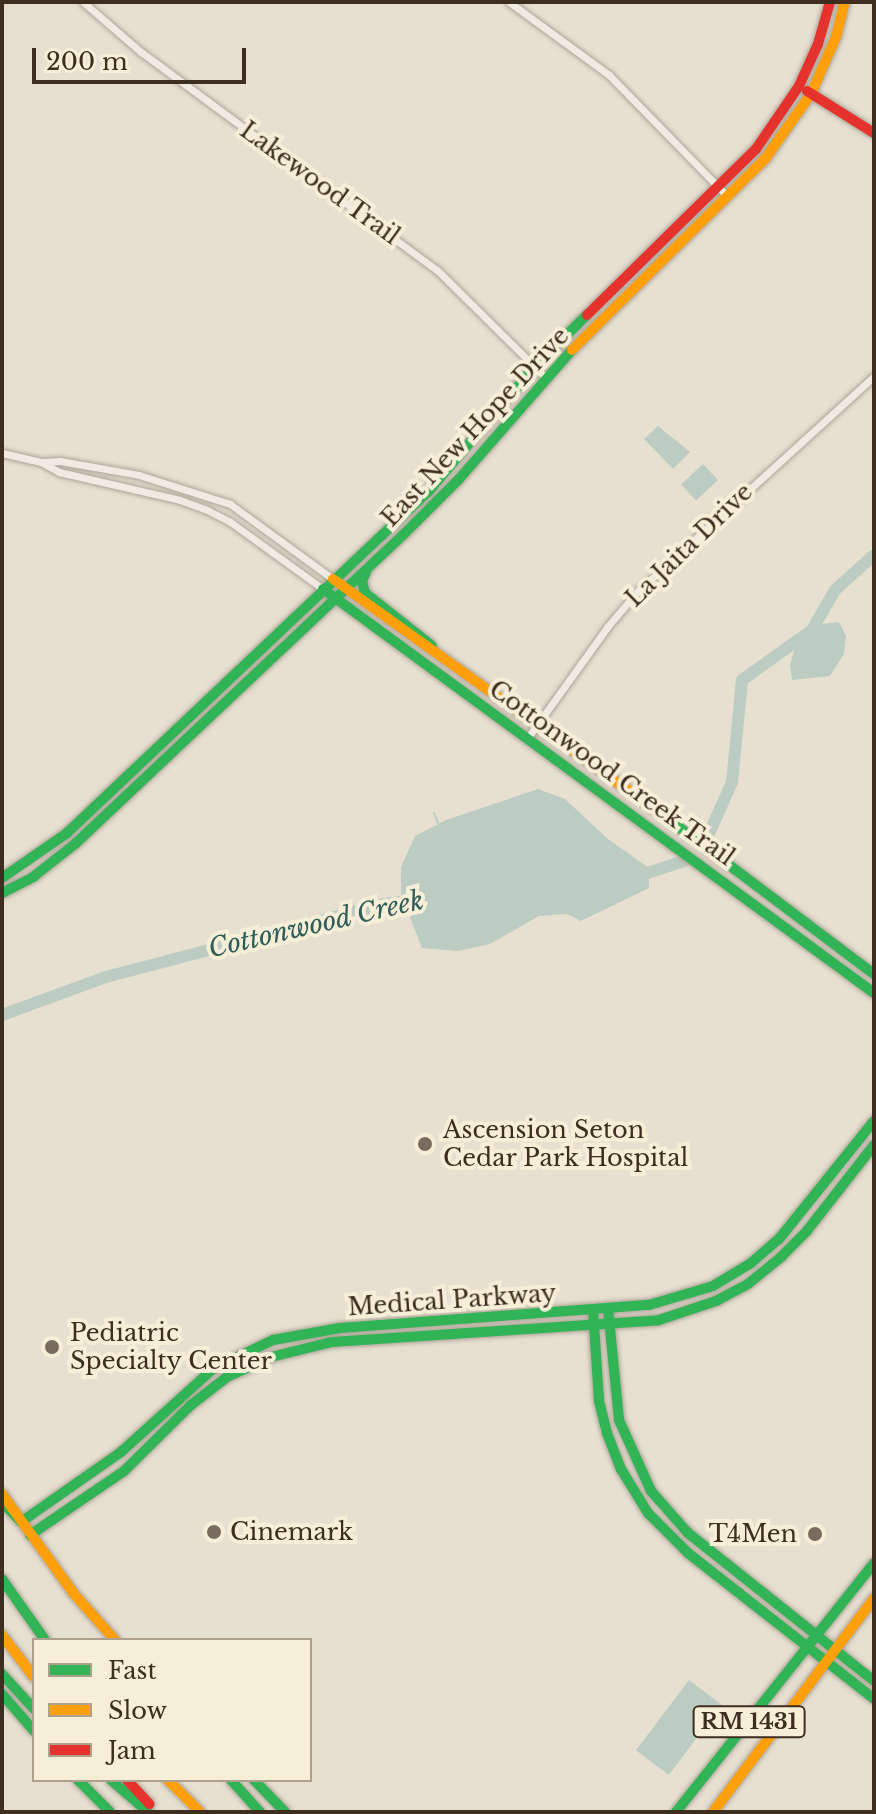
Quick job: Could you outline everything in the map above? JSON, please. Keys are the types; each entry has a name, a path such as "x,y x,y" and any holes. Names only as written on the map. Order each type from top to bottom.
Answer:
{"main road":[{"name":"East New Hope Drive","path":"2,878 67,833 428,492 534,367 756,149 799,86 818,44 830,2"},
{"name":"East New Hope Drive","path":"3,890 58,858 368,568 459,479 545,377 728,197 776,146 811,94 836,37 845,2"},
{"path":"799,86 874,133"},
{"path":"368,568 362,581 365,593 425,637 440,657"},
{"name":"Cottonwood Creek Trail","path":"333,579 537,724 874,974"},
{"name":"Cottonwood Creek Trail","path":"323,589 529,736 874,993"},
{"path":"164,741 169,755"},
{"name":"Medical Parkway","path":"21,1522 121,1452 181,1394 234,1356 273,1340 311,1331 608,1309 670,1301 732,1276 766,1252 813,1199 874,1121"},
{"name":"Medical Parkway","path":"30,1535 124,1471 191,1405 227,1377 271,1357 313,1344 609,1325 675,1316 734,1292 781,1257 874,1145"},
{"path":"813,1199 824,1208"},
{"path":"608,1309 619,1420 637,1467 661,1504 688,1533 874,1681"},
{"path":"593,1310 599,1401 607,1433 621,1469 648,1513 688,1553 874,1699"},
{"path":"373,1326 373,1340"},
{"path":"181,1394 191,1405"},
{"path":"2,1494 30,1535 113,1638"},
{"path":"2,1502 21,1522"},
{"path":"648,1513 661,1504"},
{"name":"RM 1431","path":"676,1812 874,1563"},
{"path":"2,1579 44,1638"},
{"name":"RM 1431","path":"713,1812 824,1660 874,1598"},
{"path":"2,1635 32,1674"},
{"path":"2,1674 32,1707"},
{"path":"2,1694 32,1729"},
{"path":"80,1782 110,1812"},
{"path":"113,1782 148,1812"},
{"path":"129,1782 156,1812"},
{"path":"170,1782 200,1812"},
{"path":"233,1782 260,1812"},
{"path":"256,1782 285,1812"}],"street":[{"name":"Lakewood Trail","path":"83,2 141,52 414,251 461,292 545,377"},
{"path":"509,2 609,75 728,197"},
{"name":"La Jaita Drive","path":"529,736 608,626 638,591 874,376"},
{"path":"2,453 41,462 60,461 184,486 230,504 333,579"},
{"path":"41,462 59,472 180,500 229,521 323,589"},
{"path":"180,500 184,486"}],"shaded area":[{"path":"658,426 690,452 673,469 644,439"},
{"path":"703,464 718,480 696,501 681,484"},
{"path":"839,622 846,636 844,654 830,676 792,680 790,666 794,650 815,625"},
{"path":"538,789 565,799 608,839 649,868 649,888 581,921 567,914 539,916 490,944 458,951 422,948 401,894 401,867 415,836 446,820"},
{"path":"689,1680 722,1705 669,1775 636,1750"}],"waterway":[{"name":"Cottonwood Creek","path":"708,836 732,782 742,680 812,630 835,590 874,555"},
{"path":"434,813 438,823"},
{"name":"Cottonwood Creek","path":"635,877 684,861"},
{"name":"Cottonwood Creek","path":"2,1015 106,977 385,904 418,900"}],"traffic: fast":[{"path":"2,878 67,833 428,492 534,367 587,315"},
{"path":"2,893 33,877 76,843 403,535 459,479 572,350"},
{"path":"366,572 362,581 365,593 432,646"},
{"path":"323,589 874,993"},
{"path":"668,819 874,974"},
{"path":"21,1522 121,1452 213,1369 273,1340 340,1328 649,1305 713,1286 751,1263 779,1239 874,1121"},
{"path":"30,1535 124,1471 191,1405 227,1377 271,1357 332,1342 659,1320 716,1301 748,1284 781,1257 806,1232 874,1145"},
{"path":"608,1309 619,1420 651,1491 688,1533 874,1681"},
{"path":"593,1310 599,1401 607,1433 621,1469 648,1513 688,1553 874,1699"},
{"path":"2,1502 21,1522"},
{"path":"676,1812 874,1563"},
{"path":"2,1579 44,1638"},
{"path":"2,1674 32,1707"},
{"path":"2,1694 32,1729"},
{"path":"80,1782 110,1812"},
{"path":"113,1782 148,1812"},
{"path":"233,1782 260,1812"},
{"path":"256,1782 285,1812"}],"traffic: slow":[{"path":"572,350 765,159 811,94 836,37 845,2"},
{"path":"333,579 668,819"},
{"path":"2,1494 74,1594 113,1638"},
{"path":"713,1812 874,1598"},
{"path":"2,1635 32,1674"},
{"path":"170,1782 200,1812"}],"traffic: jam":[{"path":"587,315 756,149 799,86 818,44 830,2"},
{"path":"807,91 874,133"},
{"path":"129,1782 149,1804"}],"place":[{"name":"Ascension Seton Cedar Park Hospital","path":"425,1144"},
{"name":"Pediatric Specialty Center","path":"52,1347"},
{"name":"Cinemark","path":"214,1532"},
{"name":"T4Men","path":"815,1534"}]}
